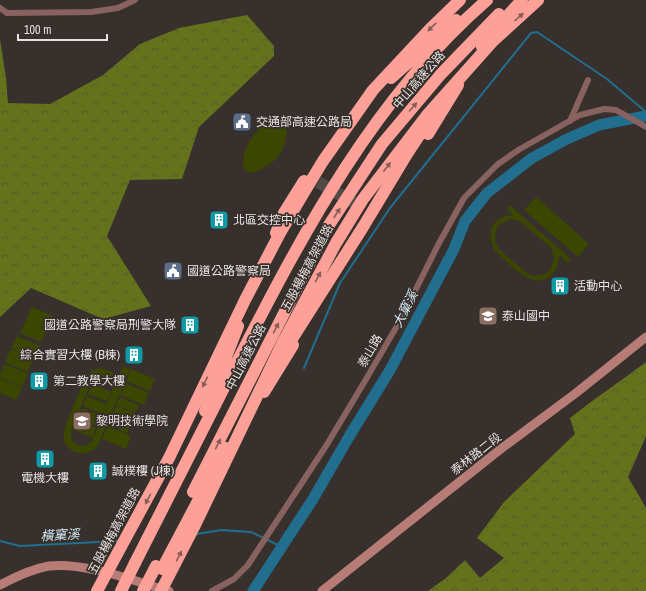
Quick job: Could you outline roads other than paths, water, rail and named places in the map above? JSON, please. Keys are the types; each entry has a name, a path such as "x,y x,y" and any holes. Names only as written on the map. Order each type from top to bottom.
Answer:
{"highway":[{"name":"五股楊梅高架道路","path":"96,591 133,528 169,458 245,300 280,233 323,161 374,90 430,29 460,0"},
{"path":"185,466 222,366 284,213 313,179 338,135 371,96 446,27 482,0"},
{"name":"中山高速公路","path":"121,591 281,278 316,213 341,172 375,124 422,66 455,30 487,0"},
{"name":"中山高速公路","path":"144,591 159,567 329,225 382,144 441,74 514,0"},
{"path":"189,516 224,451 274,368 411,148 482,46 522,0"},
{"name":"五股楊梅高架道路","path":"161,591 195,525 283,342 336,243 363,199 428,114 493,41 538,0"},
{"path":"150,591 159,567 231,443 397,184 482,46"},
{"path":"356,204 371,213"}],"main road":[{"name":"泰林路二段","path":"324,590 502,448 576,393 646,337"},
{"path":"0,585 31,571 49,566 78,567 106,573 169,591"},
{"path":"96,591 106,573"}],"street":[{"path":"0,8 7,13 91,12 118,8 135,0"},
{"path":"570,121 588,80"},
{"name":"泰山路","path":"212,591 234,578 248,565 306,477 401,319 438,245 464,198 498,164 520,149 580,115 604,109 616,110 618,113 646,127"}],"waterway":[{"path":"304,368 340,283 390,208 531,33 537,32 607,79 646,112"},
{"name":"大窠溪","path":"253,591 313,499 390,370 454,249 465,221 487,193 532,158 567,139 599,125 646,116"},
{"name":"橫窠溪","path":"197,534 221,530 251,532 282,547"},
{"name":"橫窠溪","path":"0,541 20,546 118,541"}],"tunnel":[{"path":"318,182 356,204"}],"place":[{"name":"交通部高速公路局","path":"242,122"},
{"name":"北區交控中心","path":"219,220"},
{"name":"國道公路警察局","path":"173,271"},
{"name":"活動中心","path":"560,286"},
{"name":"泰山國中","path":"488,316"},
{"name":"國道公路警察局刑警大隊","path":"190,325"},
{"name":"綜合實習大樓 (B棟)","path":"134,355"},
{"name":"第二教學大樓","path":"39,381"},
{"name":"黎明技術學院","path":"82,421"},
{"name":"電機大樓","path":"45,459"},
{"name":"誠樸樓 (J棟)","path":"98,471"}]}
